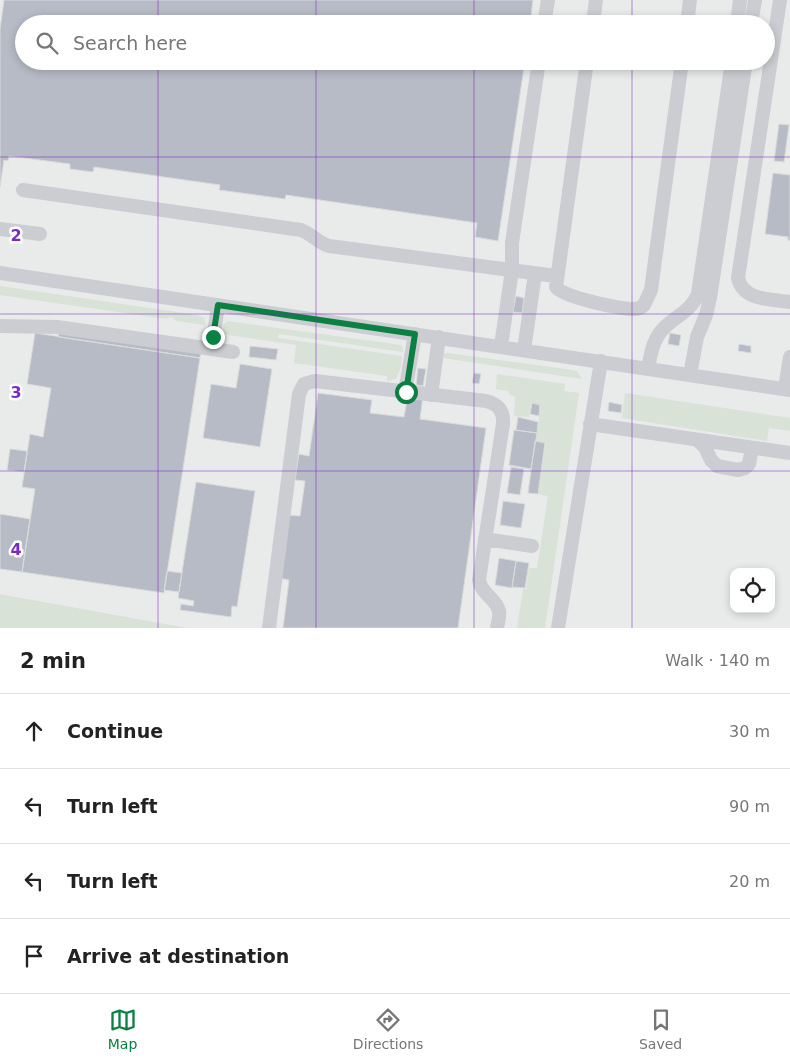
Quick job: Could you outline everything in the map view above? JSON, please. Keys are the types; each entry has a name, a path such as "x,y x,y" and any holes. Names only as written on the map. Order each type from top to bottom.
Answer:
{"street":[{"path":"546,15 548,0"},
{"path":"594,15 596,0"},
{"path":"688,15 690,0"},
{"path":"738,15 740,0"},
{"path":"752,15 755,0"},
{"path":"775,33 780,0"},
{"path":"501,346 512,270 512,243 537,70"},
{"path":"587,70 556,276 556,287 560,292 589,302 635,309 640,308 647,301 651,290 681,70"},
{"path":"648,368 652,348 660,332 689,308 698,294 731,70"},
{"path":"690,375 697,337 706,315 710,298 745,70"},
{"path":"769,70 738,278 740,285 749,294 756,297 790,302"},
{"path":"23,190 301,230 329,246 556,276"},
{"path":"0,229 40,234"},
{"path":"0,273 787,390 790,357"},
{"path":"524,350 535,274"},
{"path":"212,349 218,305"},
{"path":"0,326 57,327 232,352"},
{"path":"406,392 415,334"},
{"path":"431,394 439,337"},
{"path":"558,628 600,361"},
{"path":"269,628 299,394 307,382 315,381 486,400 497,406 502,413 503,424 479,575 480,584 498,608 497,628"},
{"path":"590,424 790,453"},
{"path":"697,440 705,447 711,460 717,466 738,470 745,468 748,464 752,448"},
{"path":"485,538 532,546"}],"shaded area":[{"path":"0,0 790,0 790,628 188,628 0,594"},
{"path":"0,286 197,315 204,318 206,325 176,321 171,317 166,319 0,295"},
{"path":"227,321 401,345 403,352 279,334 278,338 402,356 401,367 396,379 387,381 387,376 294,363 296,345 222,334 223,325"},
{"path":"444,354 573,370 577,371 582,379 443,358"},
{"path":"497,374 565,384 564,391 579,393 545,628 517,628 523,589 526,589 529,568 537,568 548,496 538,494 546,443 536,441 541,405 531,403 529,417 514,416 515,397 510,395 508,391 496,389"},
{"path":"625,393 790,418 790,431 769,428 767,441 622,418"},
{"path":"0,594 188,628 0,628"}],"building":[{"path":"4,0 533,0 531,15 15,15 15,70 524,70 498,241 475,237 477,223 286,195 285,199 219,190 220,185 94,167 93,172 70,169 70,164 9,156 8,161 4,160 0,187 0,29"},
{"path":"779,124 789,125 784,162 774,161"},
{"path":"773,173 790,175 790,241 788,237 765,234"},
{"path":"516,296 524,298 522,313 513,312"},
{"path":"60,329 201,350 200,358 58,337"},
{"path":"35,333 200,358 164,593 22,572 35,489 22,487 30,434 43,437 51,388 27,384"},
{"path":"670,333 681,335 679,346 668,344"},
{"path":"739,344 751,346 751,353 738,351"},
{"path":"250,346 278,349 276,360 249,357"},
{"path":"240,364 272,369 260,447 203,438 211,384 236,388"},
{"path":"418,368 426,369 423,386 416,385"},
{"path":"474,373 481,374 479,384 472,383"},
{"path":"318,393 372,400 370,413 404,417 408,394 423,396 420,419 486,428 458,628 283,628 289,580 279,578 288,515 300,516 305,481 295,480 299,454 309,456"},
{"path":"609,402 622,405 621,413 608,411"},
{"path":"532,403 540,405 539,416 530,414"},
{"path":"518,417 538,422 537,433 516,430"},
{"path":"514,430 537,433 531,469 509,465"},
{"path":"535,441 545,443 538,494 528,493"},
{"path":"10,449 27,451 24,472 7,470"},
{"path":"511,467 524,469 520,495 507,493"},
{"path":"196,482 255,491 237,607 232,606 231,617 180,610 181,604 193,606 194,601 178,598"},
{"path":"503,501 525,504 521,528 500,525"},
{"path":"0,514 30,519 22,572 0,569"},
{"path":"499,558 516,561 512,588 495,585"},
{"path":"516,561 529,563 525,588 512,587"},
{"path":"167,571 182,573 179,592 164,590"}],"route":[{"path":"213,337 218,305 415,334 406,392"}]}
